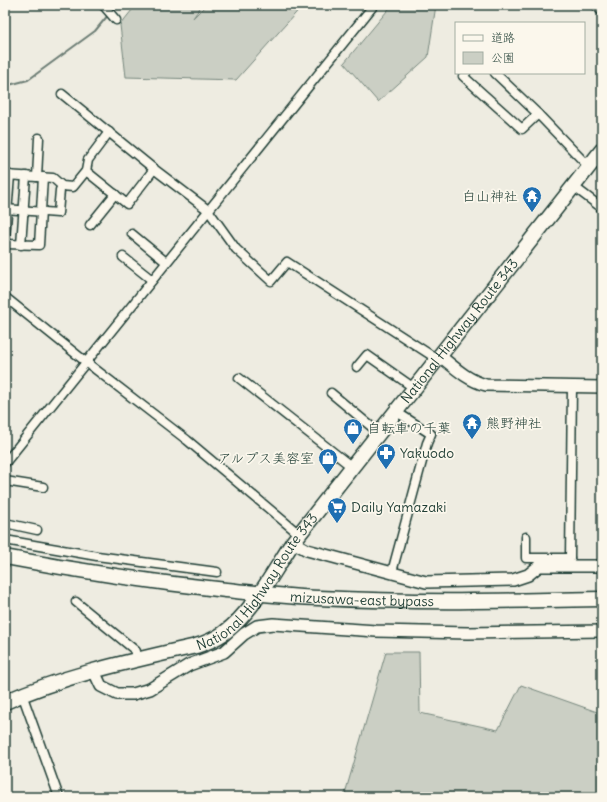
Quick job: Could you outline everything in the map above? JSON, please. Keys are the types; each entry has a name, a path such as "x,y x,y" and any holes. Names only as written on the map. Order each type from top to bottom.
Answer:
{"highway":[{"name":"National Highway Route 343","path":"5,702 22,694 94,671 196,646 210,641 224,633 238,621 296,538 573,186 597,159"},
{"name":"mizusawa-east bypass","path":"5,557 159,583 317,598 475,602 602,599"}],"street":[{"path":"103,5 116,20"},
{"path":"5,463 374,5"},
{"path":"596,5 602,12"},
{"path":"465,74 463,76 522,129 538,114"},
{"path":"496,74 538,114 597,159"},
{"path":"62,94 154,169 208,210 236,249 271,281 287,262 475,382 486,385 602,387"},
{"path":"5,239 7,175 54,178 62,186 73,187 86,171 88,160 109,132"},
{"path":"5,244 39,245 41,212 39,138"},
{"path":"86,171 127,204 154,169"},
{"path":"21,245 26,176"},
{"path":"6,209 58,214 60,190 62,186"},
{"path":"573,186 602,208"},
{"path":"90,225 114,194"},
{"path":"132,234 166,262"},
{"path":"123,257 152,280"},
{"path":"5,297 187,440 296,538 307,550 426,582 514,580 528,575 539,566 569,562"},
{"path":"357,367 367,355 414,388"},
{"path":"239,378 352,467"},
{"path":"569,562 572,387"},
{"path":"330,393 379,433"},
{"path":"392,572 431,434 395,411"},
{"path":"5,481 43,487"},
{"path":"5,523 37,530"},
{"path":"526,537 526,558 602,566"},
{"path":"5,540 97,556 217,572"},
{"path":"76,602 136,651 136,660"},
{"path":"94,671 101,686 117,694 133,694 150,688 189,665 224,652 244,634 257,626 274,624 376,631 476,633 602,631"},
{"path":"22,694 59,797"}],"green space":[{"path":"136,5 202,5 193,18 206,5 303,5 236,80 126,77 120,25"},
{"path":"392,5 436,5 428,57 378,102 344,63"},
{"path":"386,652 419,652 420,713 498,730 521,685 600,713 602,731 602,797 344,797"}],"waterway":[{"path":"112,10 116,5"},
{"path":"5,86 28,80 95,31 109,14"}],"place":[{"name":"白山神社","path":"532,213"},
{"name":"熊野神社","path":"472,440"},
{"name":"自転車の千葉","path":"353,445"},
{"name":"Yakuodo","path":"386,470"},
{"name":"アルプス美容室","path":"328,475"},
{"name":"Daily Yamazaki","path":"337,524"}]}
